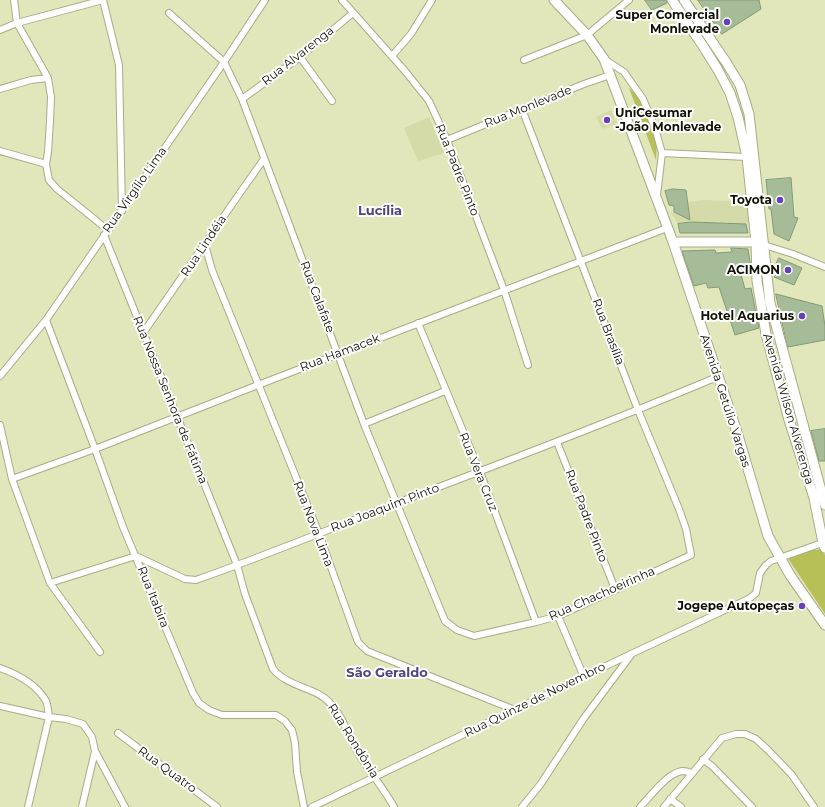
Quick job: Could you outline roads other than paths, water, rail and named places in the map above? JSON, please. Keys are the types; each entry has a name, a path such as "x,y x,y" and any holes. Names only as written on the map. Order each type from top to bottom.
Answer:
{"main road":[{"name":"Avenida Getúlio Vargas","path":"554,0 587,36 604,59 673,242 736,432 768,536 790,575 825,625"},
{"name":"Avenida Wilson Alverenga","path":"672,0 703,46 730,93 738,117 747,157 770,303 825,505"},
{"path":"673,242 760,244 756,236 762,223 749,114 740,85 684,0"},
{"name":"Avenida Wilson Alverenga","path":"760,244 757,281 766,334 789,420 814,498 824,544"}],"street":[{"path":"14,0 17,23 48,78 51,97 46,164 49,180 56,189 108,230"},
{"path":"0,30 17,23 103,0 119,65 122,211"},
{"name":"Rua Virgílio Lima","path":"0,376 46,320 265,0"},
{"name":"Rua Padre Pinto","path":"342,0 392,56 429,101 447,140 504,290 528,365"},
{"path":"392,56 411,34 432,0"},
{"path":"524,60 587,36 629,0"},
{"path":"169,13 224,62"},
{"name":"Rua Alvarenga","path":"242,99 300,57 353,13"},
{"path":"300,57 332,101"},
{"name":"Avenida Getúlio Vargas","path":"604,59 624,72 643,99 655,128 662,154 656,198"},
{"name":"Rua Calafate","path":"224,62 242,99 364,424 445,621"},
{"name":"Rua Monlevade","path":"447,140 584,84 610,75"},
{"path":"0,89 31,80 48,78"},
{"name":"Rua Brasília","path":"522,109 638,410 684,522 691,555"},
{"path":"0,151 46,164"},
{"path":"662,154 747,157"},
{"name":"Rua Lindéia","path":"143,333 264,159"},
{"name":"Rua Hamacek","path":"12,479 95,449 176,416 580,260 667,228"},
{"name":"Rua Nossa Senhora de Fátima","path":"104,235 237,565"},
{"path":"760,244 792,254 825,267"},
{"name":"Rua Nova Lima","path":"205,245 212,270 319,534 352,630 358,642 367,651 515,710"},
{"name":"Rua Itabira","path":"46,320 123,527 193,693 199,703 209,710 222,715 276,715 285,721 292,730 295,744 297,772 304,807"},
{"name":"Rua Vera Cruz","path":"418,323 480,472 536,622"},
{"name":"Rua Joaquim Pinto","path":"136,556 185,579 196,580 557,442 717,377"},
{"path":"364,424 445,391"},
{"path":"0,426 12,479 50,583 100,652"},
{"name":"Rua Padre Pinto","path":"557,442 615,589"},
{"path":"781,557 824,544"},
{"name":"Rua Chachoeirinha","path":"445,621 457,630 474,636 536,622 558,616 691,555"},
{"path":"50,583 136,556"},
{"name":"Rua Quinze de Novembro","path":"312,807 750,598 756,593 760,573 766,565 781,557"},
{"name":"Rua Rondônia","path":"237,565 245,594 274,669 279,676 291,683 323,696 330,703 340,718 357,751 394,807"},
{"path":"558,616 584,677"},
{"path":"522,807 535,792 584,718 632,654"},
{"path":"0,668 14,673 34,687 47,702 49,717 28,807"},
{"path":"0,706 49,717 66,719 83,724 92,737 95,751 125,807"},
{"name":"Rua Quatro","path":"118,733 217,807"},
{"path":"664,807 691,773 722,738 736,734 745,734 756,739 792,775 814,807"},
{"path":"82,807 95,751"},
{"path":"703,759 713,767 752,807"},
{"path":"640,807 672,775 682,771 691,773"},
{"path":"670,799 681,807"}],"place":[{"name":"Super Comercial Monlevade","path":"727,22"},
{"name":"UniCesumar -João Monlevade","path":"607,120"},
{"name":"Toyota","path":"780,200"},
{"name":"ACIMON","path":"788,270"},
{"name":"Hotel Aquarius","path":"802,316"},
{"name":"Jogepe Autopeças","path":"802,606"}],"district":[{"name":"Lucília","path":"380,211"},
{"name":"São Geraldo","path":"387,673"}]}
